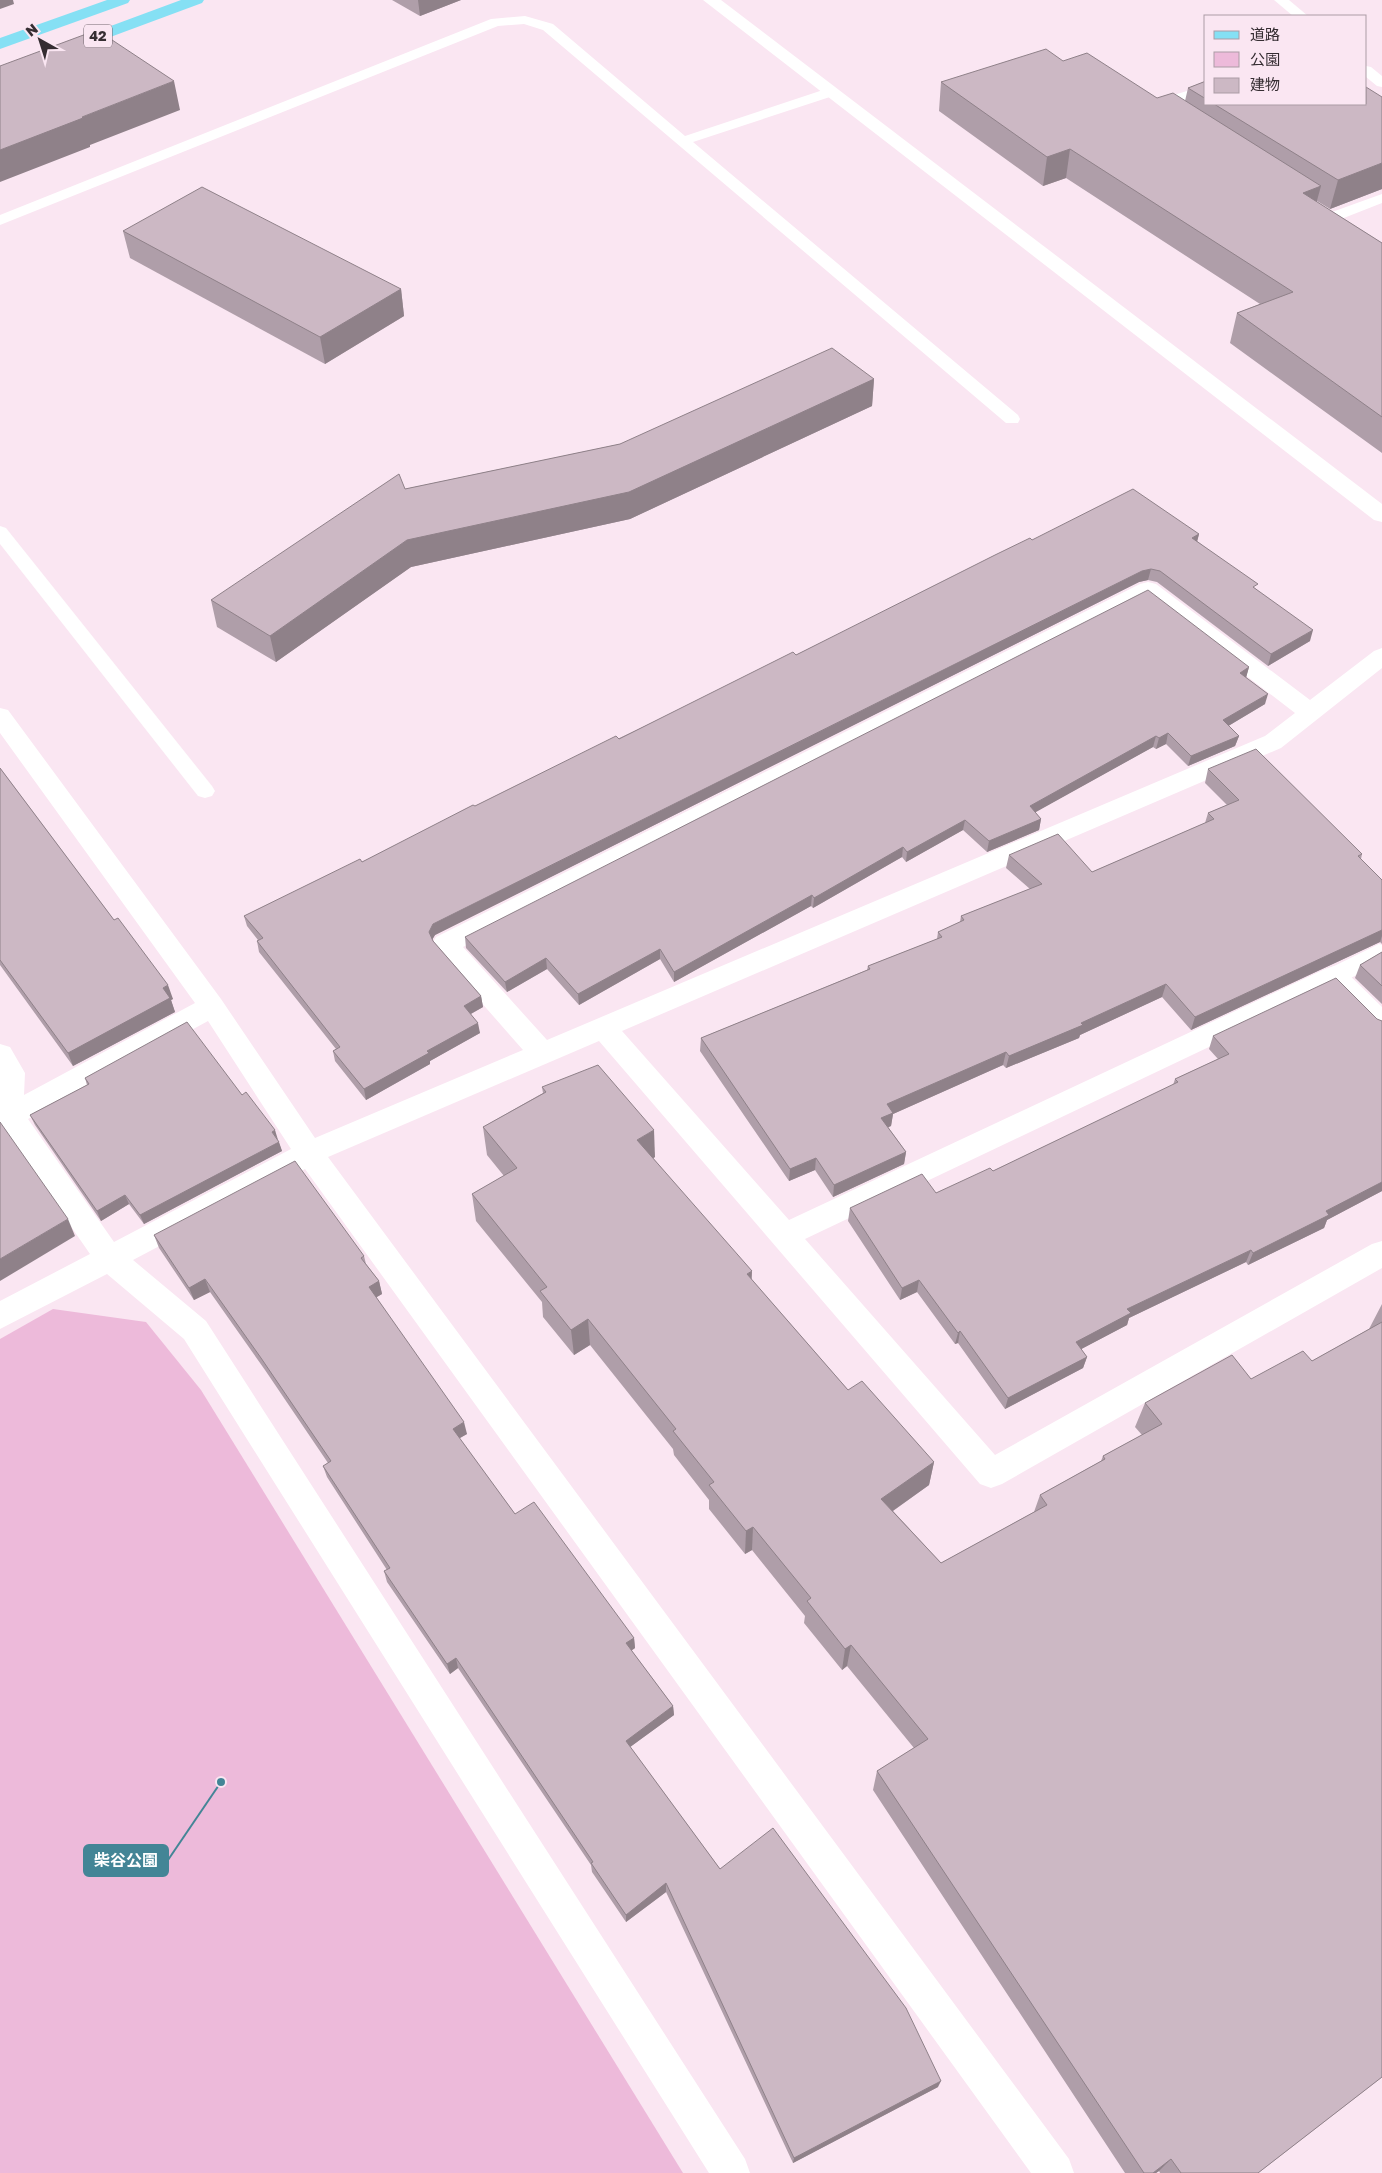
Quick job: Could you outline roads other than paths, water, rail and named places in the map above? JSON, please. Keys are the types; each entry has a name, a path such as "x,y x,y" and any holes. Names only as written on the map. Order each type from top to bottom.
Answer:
{"main road":[{"name":"42","path":"0,44 122,0"},
{"name":"42","path":"0,72 196,0"}],"street":[{"path":"711,0 1382,515"},
{"path":"542,1054 445,944 1148,589 1311,713"},
{"path":"0,1316 309,1153 1273,742 1382,656"},
{"path":"0,716 212,1006 309,1153 1055,2173"},
{"path":"784,1236 1334,976 1382,1024"},
{"path":"5,1119 212,1006"},
{"path":"603,1027 991,1474 1382,1252"},
{"path":"0,1055 12,1073 5,1119 109,1258 195,1330 731,2173"}],"lane":[{"path":"1282,0 1300,15"},
{"path":"0,220 496,22 525,20 548,27 1012,419"},
{"path":"1367,71 1382,83"},
{"path":"1180,122 1163,112 1189,103 1179,98 1204,90"},
{"path":"683,141 831,92"},
{"path":"1297,197 1331,218 1382,198"},
{"path":"0,532 205,791"},
{"path":"1334,976 1379,952"}],"place":[{"name":"柴谷公園","path":"221,1782"}]}
